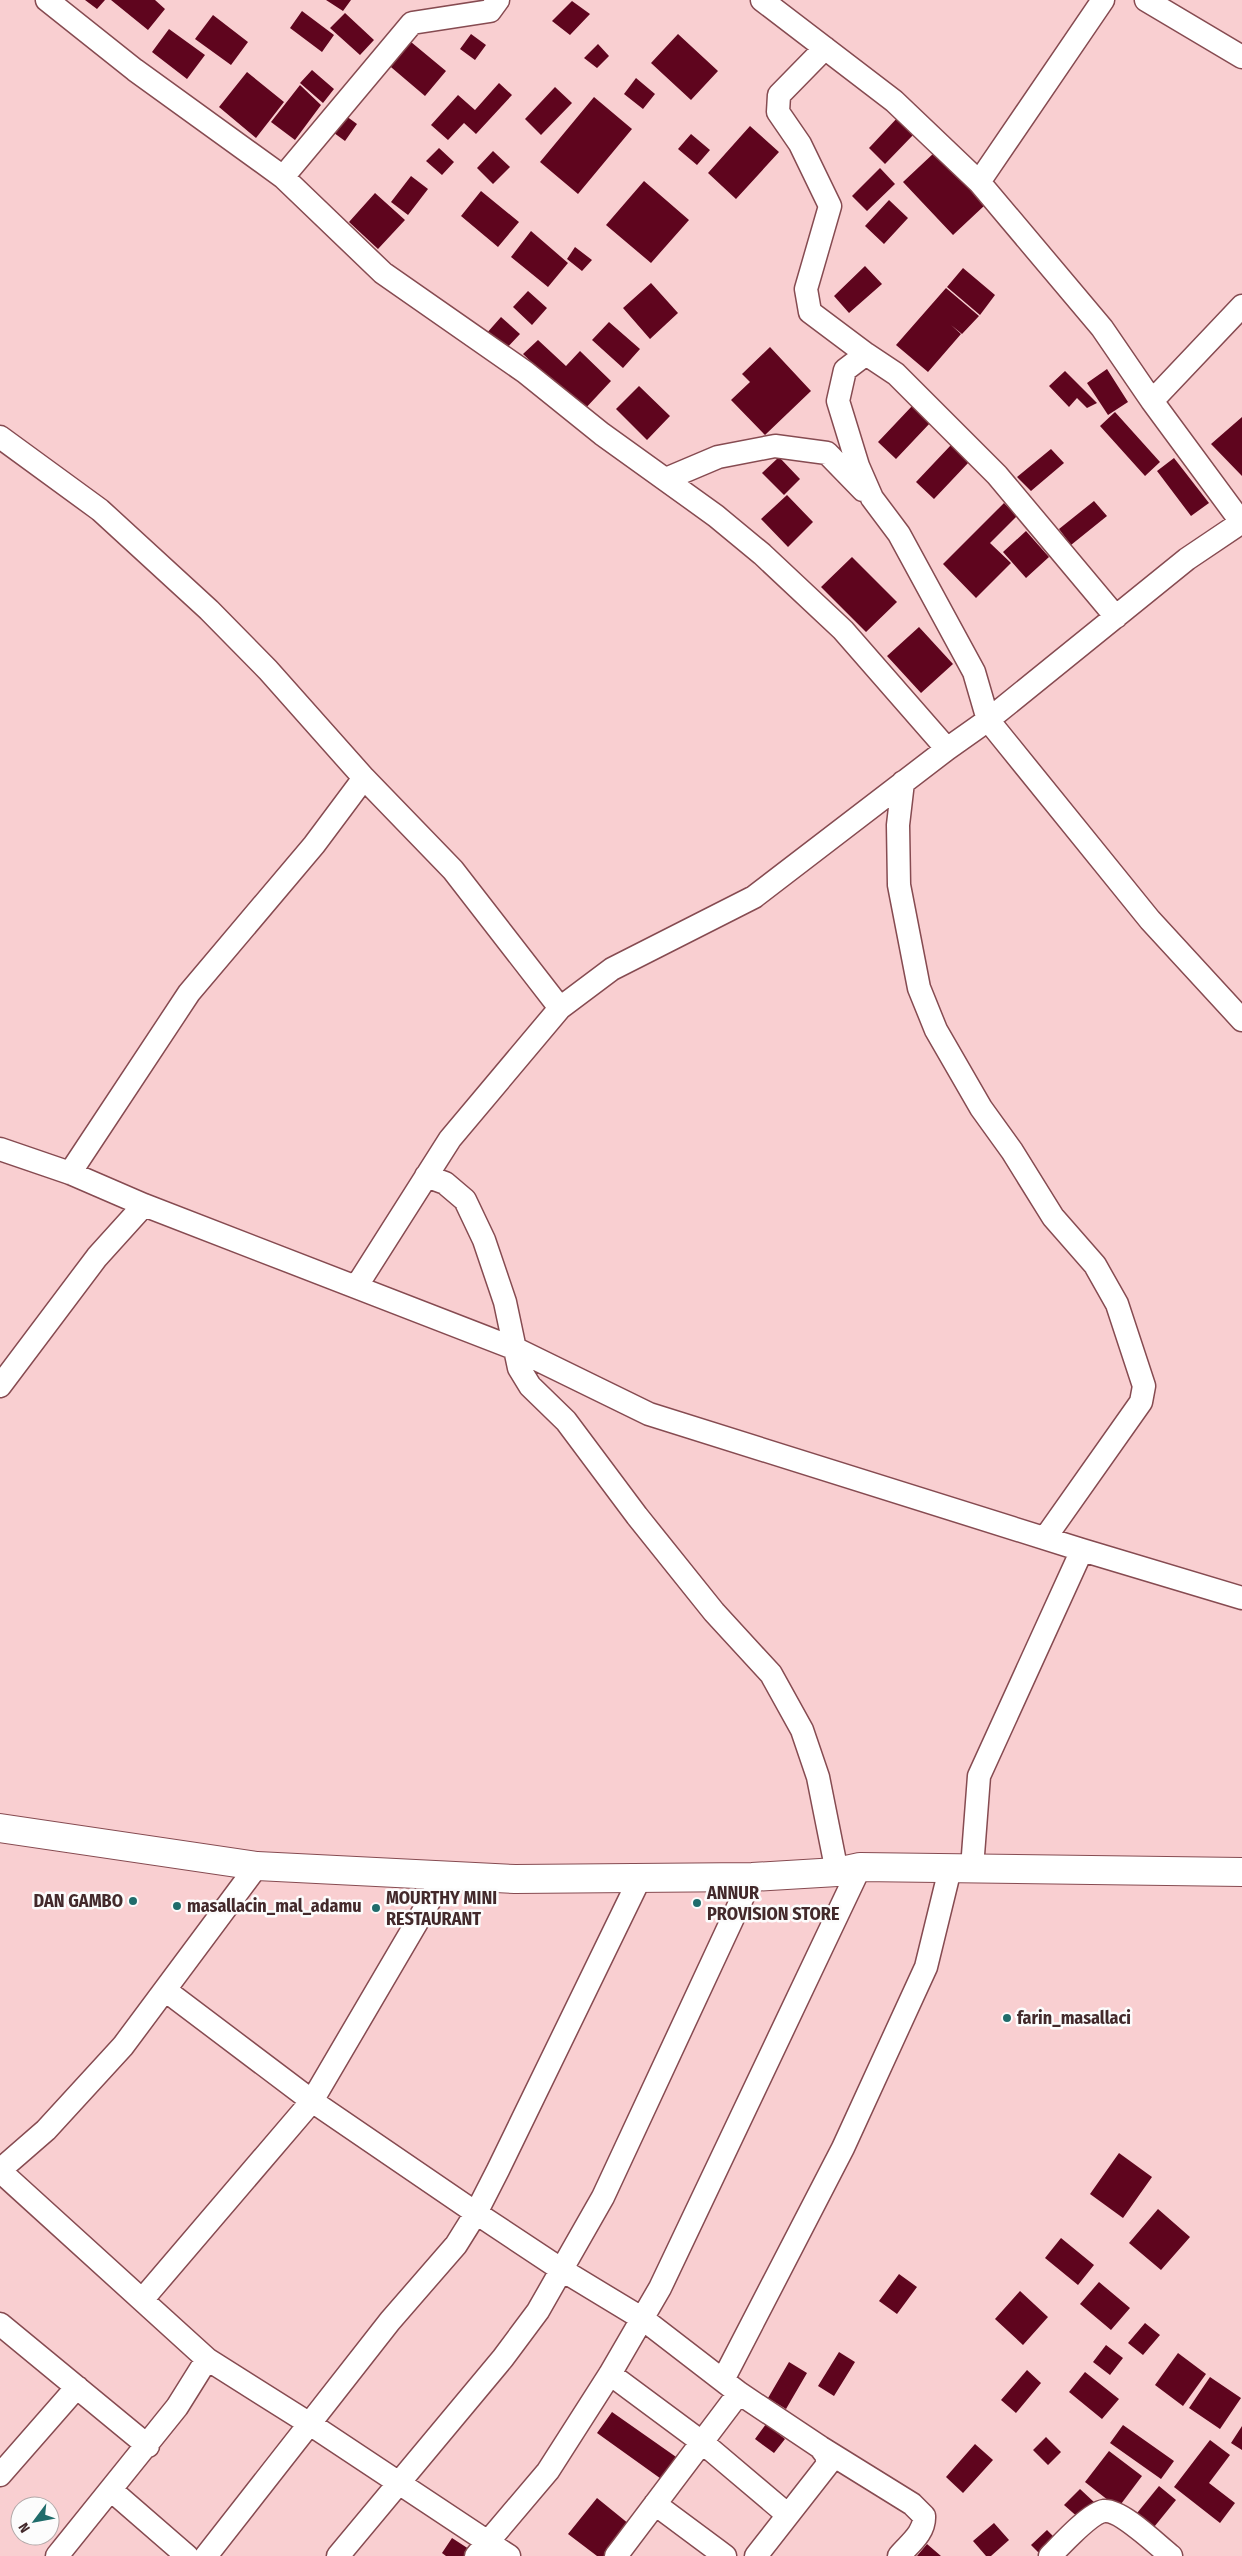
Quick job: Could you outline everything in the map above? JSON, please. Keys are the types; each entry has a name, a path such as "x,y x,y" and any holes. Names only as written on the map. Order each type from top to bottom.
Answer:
{"street":[{"path":"48,0 135,70 282,177 383,273 525,372 602,434 716,516 754,548 843,630 947,749"},
{"path":"282,177 412,23 490,11 498,0"},
{"path":"356,1287 450,1139 560,1008 612,969 754,897 947,749 988,720 1187,559 1242,522 1152,401 1102,328 979,182 894,101 762,0"},
{"path":"979,182 1104,0"},
{"path":"1146,0 1242,57"},
{"path":"825,48 778,95 778,112 800,144 830,206 806,289 810,312 896,374 998,475 1116,617"},
{"path":"1152,401 1242,306"},
{"path":"866,354 845,370 838,401 858,466 872,498"},
{"path":"0,437 100,510 202,603 268,670 364,778 452,870 560,1008"},
{"path":"666,480 718,457 775,446 827,454 872,498 899,534 974,672 988,720 1150,920 1242,1020"},
{"path":"70,1173 189,993 314,845 364,778"},
{"path":"904,782 898,826 899,885 919,988 936,1030 981,1108 1012,1151 1053,1217 1095,1265 1117,1304 1144,1386 1141,1402 1045,1538"},
{"path":"0,1149 70,1173 144,1204 516,1349 650,1414 1082,1550 1242,1598"},
{"path":"426,1176 445,1183 465,1200 484,1240 505,1302 519,1368 530,1386 566,1421 637,1516 714,1612 771,1674 802,1730 849,1870 660,2288 610,2374 548,2471 482,2548"},
{"path":"0,1386 97,1257 144,1204"},
{"path":"616,2556 703,2442 843,2148 926,1967 961,1869 979,1776 1082,1550"},
{"path":"0,1828 257,1866 515,1879 752,1877 849,1870 961,1869 1242,1872"},
{"path":"257,1866 122,2046 46,2130 0,2170 207,2359 399,2482 482,2548 508,2556"},
{"path":"142,2300 312,2101 444,1876"},
{"path":"338,2556 503,2358 538,2311 603,2196 752,1877"},
{"path":"215,2551 390,2321 456,2245 476,2214 640,1878"},
{"path":"165,1990 312,2101 476,2214 562,2270 643,2319 731,2386 820,2447 912,2504 924,2516 924,2524 920,2532 899,2556"},
{"path":"0,2324 148,2446"},
{"path":"58,2556 178,2407 207,2359"},
{"path":"610,2374 703,2442 788,2515"},
{"path":"0,2475 77,2387"},
{"path":"756,2556 828,2464 826,2455 820,2447"},
{"path":"110,2490 187,2556"},
{"path":"655,2504 725,2556"},
{"path":"1050,2556 1090,2518 1103,2511 1117,2513 1162,2553"}],"building":[{"path":"85,0 105,0 97,9"},
{"path":"111,0 155,0 165,9 148,30"},
{"path":"326,0 351,0 343,11"},
{"path":"572,1 590,14 570,35 552,21"},
{"path":"302,11 334,35 322,52 290,28"},
{"path":"345,13 374,40 360,55 330,28"},
{"path":"213,15 248,42 231,65 195,39"},
{"path":"169,29 205,55 187,79 152,52"},
{"path":"471,34 486,45 475,60 460,49"},
{"path":"678,34 718,71 691,100 651,63"},
{"path":"405,37 446,71 425,96 385,62"},
{"path":"598,44 609,56 597,68 584,58"},
{"path":"312,70 334,89 323,103 300,83"},
{"path":"247,72 284,102 256,138 219,107"},
{"path":"636,78 655,94 643,109 624,94"},
{"path":"499,83 512,95 476,134 464,123 448,140 431,125 458,95 475,110"},
{"path":"300,85 321,105 295,140 271,122"},
{"path":"555,87 572,103 541,135 525,119"},
{"path":"594,97 632,129 578,194 540,162"},
{"path":"342,113 357,124 345,141 330,130"},
{"path":"899,116 916,132 885,164 869,148"},
{"path":"750,126 779,152 736,199 708,173"},
{"path":"691,134 710,150 697,165 678,149"},
{"path":"439,148 454,162 442,175 426,161"},
{"path":"493,151 510,167 493,184 477,168"},
{"path":"935,152 985,205 953,235 903,182"},
{"path":"880,168 895,184 867,211 852,196"},
{"path":"411,176 428,189 408,215 391,202"},
{"path":"644,181 689,220 651,263 606,225"},
{"path":"481,191 519,222 498,247 461,216"},
{"path":"375,193 405,220 378,249 349,222"},
{"path":"889,200 908,218 884,244 865,226"},
{"path":"531,231 568,263 548,287 511,257"},
{"path":"575,247 592,260 582,271 567,259"},
{"path":"865,266 882,284 849,313 834,296"},
{"path":"963,268 995,295 980,315 947,287"},
{"path":"651,283 678,313 650,339 623,308"},
{"path":"946,288 979,316 962,334 951,325 961,334 928,372 896,345"},
{"path":"528,291 547,308 532,325 513,307"},
{"path":"501,317 520,334 504,351 486,334"},
{"path":"609,322 640,349 623,368 592,340"},
{"path":"538,340 566,366 580,351 611,381 583,411 523,354"},
{"path":"770,347 811,391 765,435 731,400 750,382 742,374"},
{"path":"1107,369 1128,402 1108,415 1087,383"},
{"path":"1065,371 1097,403 1087,408 1077,398 1069,407 1049,386"},
{"path":"639,386 670,416 647,440 616,409"},
{"path":"913,405 931,422 896,459 878,442"},
{"path":"1115,412 1160,462 1145,476 1100,426"},
{"path":"1242,417 1242,476 1211,444"},
{"path":"951,445 969,462 934,499 916,482"},
{"path":"1051,449 1064,463 1031,491 1017,477"},
{"path":"779,457 800,479 784,495 762,473"},
{"path":"1174,458 1209,503 1191,516 1157,471"},
{"path":"787,495 813,522 788,547 761,519"},
{"path":"1094,501 1107,516 1071,545 1059,529"},
{"path":"1004,503 1017,516 990,543 1011,563 976,598 943,564"},
{"path":"1026,531 1049,557 1026,578 1003,552"},
{"path":"852,557 897,602 866,632 821,587"},
{"path":"919,627 953,664 921,693 887,656"},
{"path":"1119,2153 1152,2177 1123,2218 1090,2194"},
{"path":"1158,2209 1190,2237 1161,2270 1129,2243"},
{"path":"1061,2238 1094,2265 1078,2285 1045,2258"},
{"path":"899,2274 917,2287 897,2314 879,2301"},
{"path":"1099,2282 1130,2308 1111,2330 1080,2304"},
{"path":"1020,2291 1048,2317 1023,2345 995,2319"},
{"path":"1145,2323 1160,2335 1143,2355 1128,2343"},
{"path":"1106,2345 1123,2358 1110,2375 1093,2362"},
{"path":"839,2352 855,2362 834,2396 818,2386"},
{"path":"1178,2353 1206,2374 1183,2406 1155,2385"},
{"path":"789,2362 807,2373 786,2409 768,2398"},
{"path":"1027,2370 1041,2383 1016,2413 1001,2400"},
{"path":"1085,2372 1119,2399 1102,2419 1069,2392"},
{"path":"1210,2377 1241,2398 1220,2429 1189,2408"},
{"path":"612,2412 679,2459 664,2481 597,2433"},
{"path":"766,2424 785,2439 774,2453 755,2439"},
{"path":"1123,2425 1174,2461 1161,2479 1110,2443"},
{"path":"1242,2426 1242,2450 1231,2443"},
{"path":"1046,2437 1061,2452 1048,2465 1033,2450"},
{"path":"1210,2440 1230,2455 1209,2483 1235,2503 1220,2523 1174,2487"},
{"path":"975,2444 993,2460 963,2493 946,2477"},
{"path":"1109,2451 1142,2476 1118,2508 1085,2482"},
{"path":"1159,2486 1176,2500 1150,2532 1133,2518"},
{"path":"1080,2489 1095,2503 1080,2519 1064,2505"},
{"path":"597,2498 629,2524 604,2556 597,2556 568,2534"},
{"path":"994,2523 1009,2540 991,2556 986,2556 973,2541"},
{"path":"1047,2530 1058,2541 1042,2556 1031,2545"},
{"path":"452,2538 472,2551 468,2556 446,2556 442,2553"},
{"path":"927,2544 941,2556 917,2556"}],"place":[{"name":"DAN GAMBO","path":"133,1901"},
{"name":"ANNUR PROVISION STORE","path":"697,1903"},
{"name":"masallacin_mal_adamu","path":"177,1906"},
{"name":"MOURTHY MINI RESTAURANT","path":"376,1908"},
{"name":"farin_masallaci","path":"1007,2018"}]}
